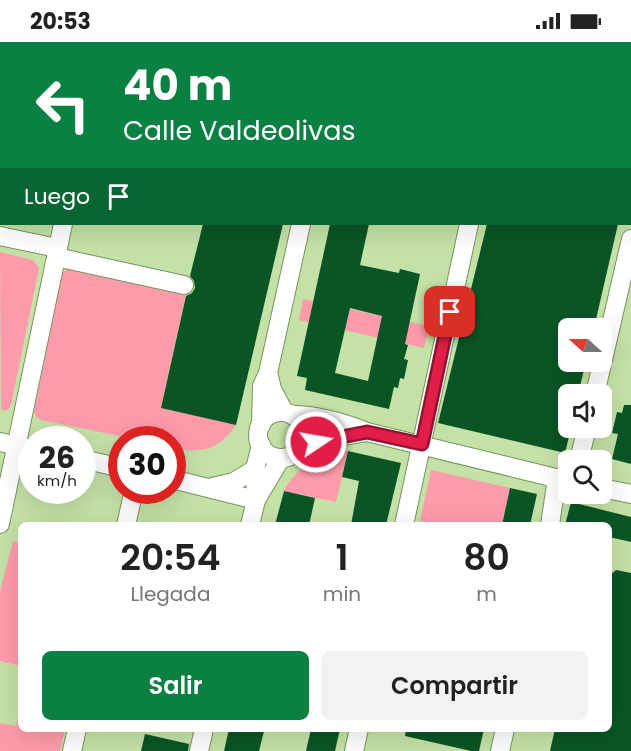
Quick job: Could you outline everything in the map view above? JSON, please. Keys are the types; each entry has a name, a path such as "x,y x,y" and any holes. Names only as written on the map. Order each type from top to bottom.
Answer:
{"street":[{"path":"0,524 63,225"},
{"path":"251,522 256,500 255,469 261,445 259,435 262,386 268,373 301,225"},
{"path":"405,522 469,225"},
{"path":"0,236 56,253 184,285"},
{"path":"597,384 631,239"},
{"path":"261,445 268,453 280,458 294,454 303,443 303,426 288,414 272,388 268,373"},
{"path":"261,425 271,415 311,415 346,423 367,432 558,478"},
{"path":"303,443 367,432"},
{"path":"256,500 280,458"},
{"path":"210,487 234,482 255,469"},
{"path":"186,482 256,500"},
{"path":"612,490 631,494"},
{"path":"551,522 558,497"},
{"path":"127,522 131,504"},
{"path":"72,751 76,732"},
{"path":"199,751 203,732"},
{"path":"354,751 358,732"},
{"path":"500,751 504,732"}],"shaded area":[{"path":"0,252 33,260 39,268 11,405 8,410 1,410"},
{"path":"68,267 186,294 161,407 236,425 223,440 209,448 186,450 186,426 108,426 108,434 96,431 96,426 70,426 36,417 34,412 61,275"},
{"path":"303,299 429,326 424,348 299,320"},
{"path":"341,451 348,451 336,502 284,491 294,476 308,465"},
{"path":"431,470 510,488 503,522 420,521"},
{"path":"13,541 18,542 18,665 0,661 0,591"},
{"path":"18,718 18,732 64,732 60,751 0,751 0,723 16,726"}],"building":[{"path":"203,225 283,225 236,425 161,408 186,296 195,288 190,276"},
{"path":"330,225 369,225 360,265 399,273 400,269 420,274 405,344 408,345 404,359 408,360 404,379 400,378 398,388 394,387 389,409 305,390 307,378 297,376","holes":["350,308 382,316 368,381 335,373"]},
{"path":"487,225 618,225 596,318 558,318 558,372 584,372 580,384 558,384 558,438 569,438 566,450 558,451 438,423"},
{"path":"624,405 631,405 631,464 612,459 618,434 612,433 617,412 622,413"},
{"path":"348,451 401,463 387,522 352,522 359,481 342,477"},
{"path":"510,488 537,494 531,522 503,522"},
{"path":"284,491 315,498 310,522 276,522"},
{"path":"570,504 631,517 631,542 612,538 612,522 566,522"},
{"path":"616,570 631,573 631,751 550,751 554,732 612,732 612,573"},
{"path":"228,732 264,732 259,751 224,751"},
{"path":"310,732 339,732 335,751 306,751"},
{"path":"406,732 483,732 479,751 405,736"},
{"path":"145,734 189,744 188,751 141,751"}],"route":[{"path":"316,442 367,432 422,444 450,312"}]}
